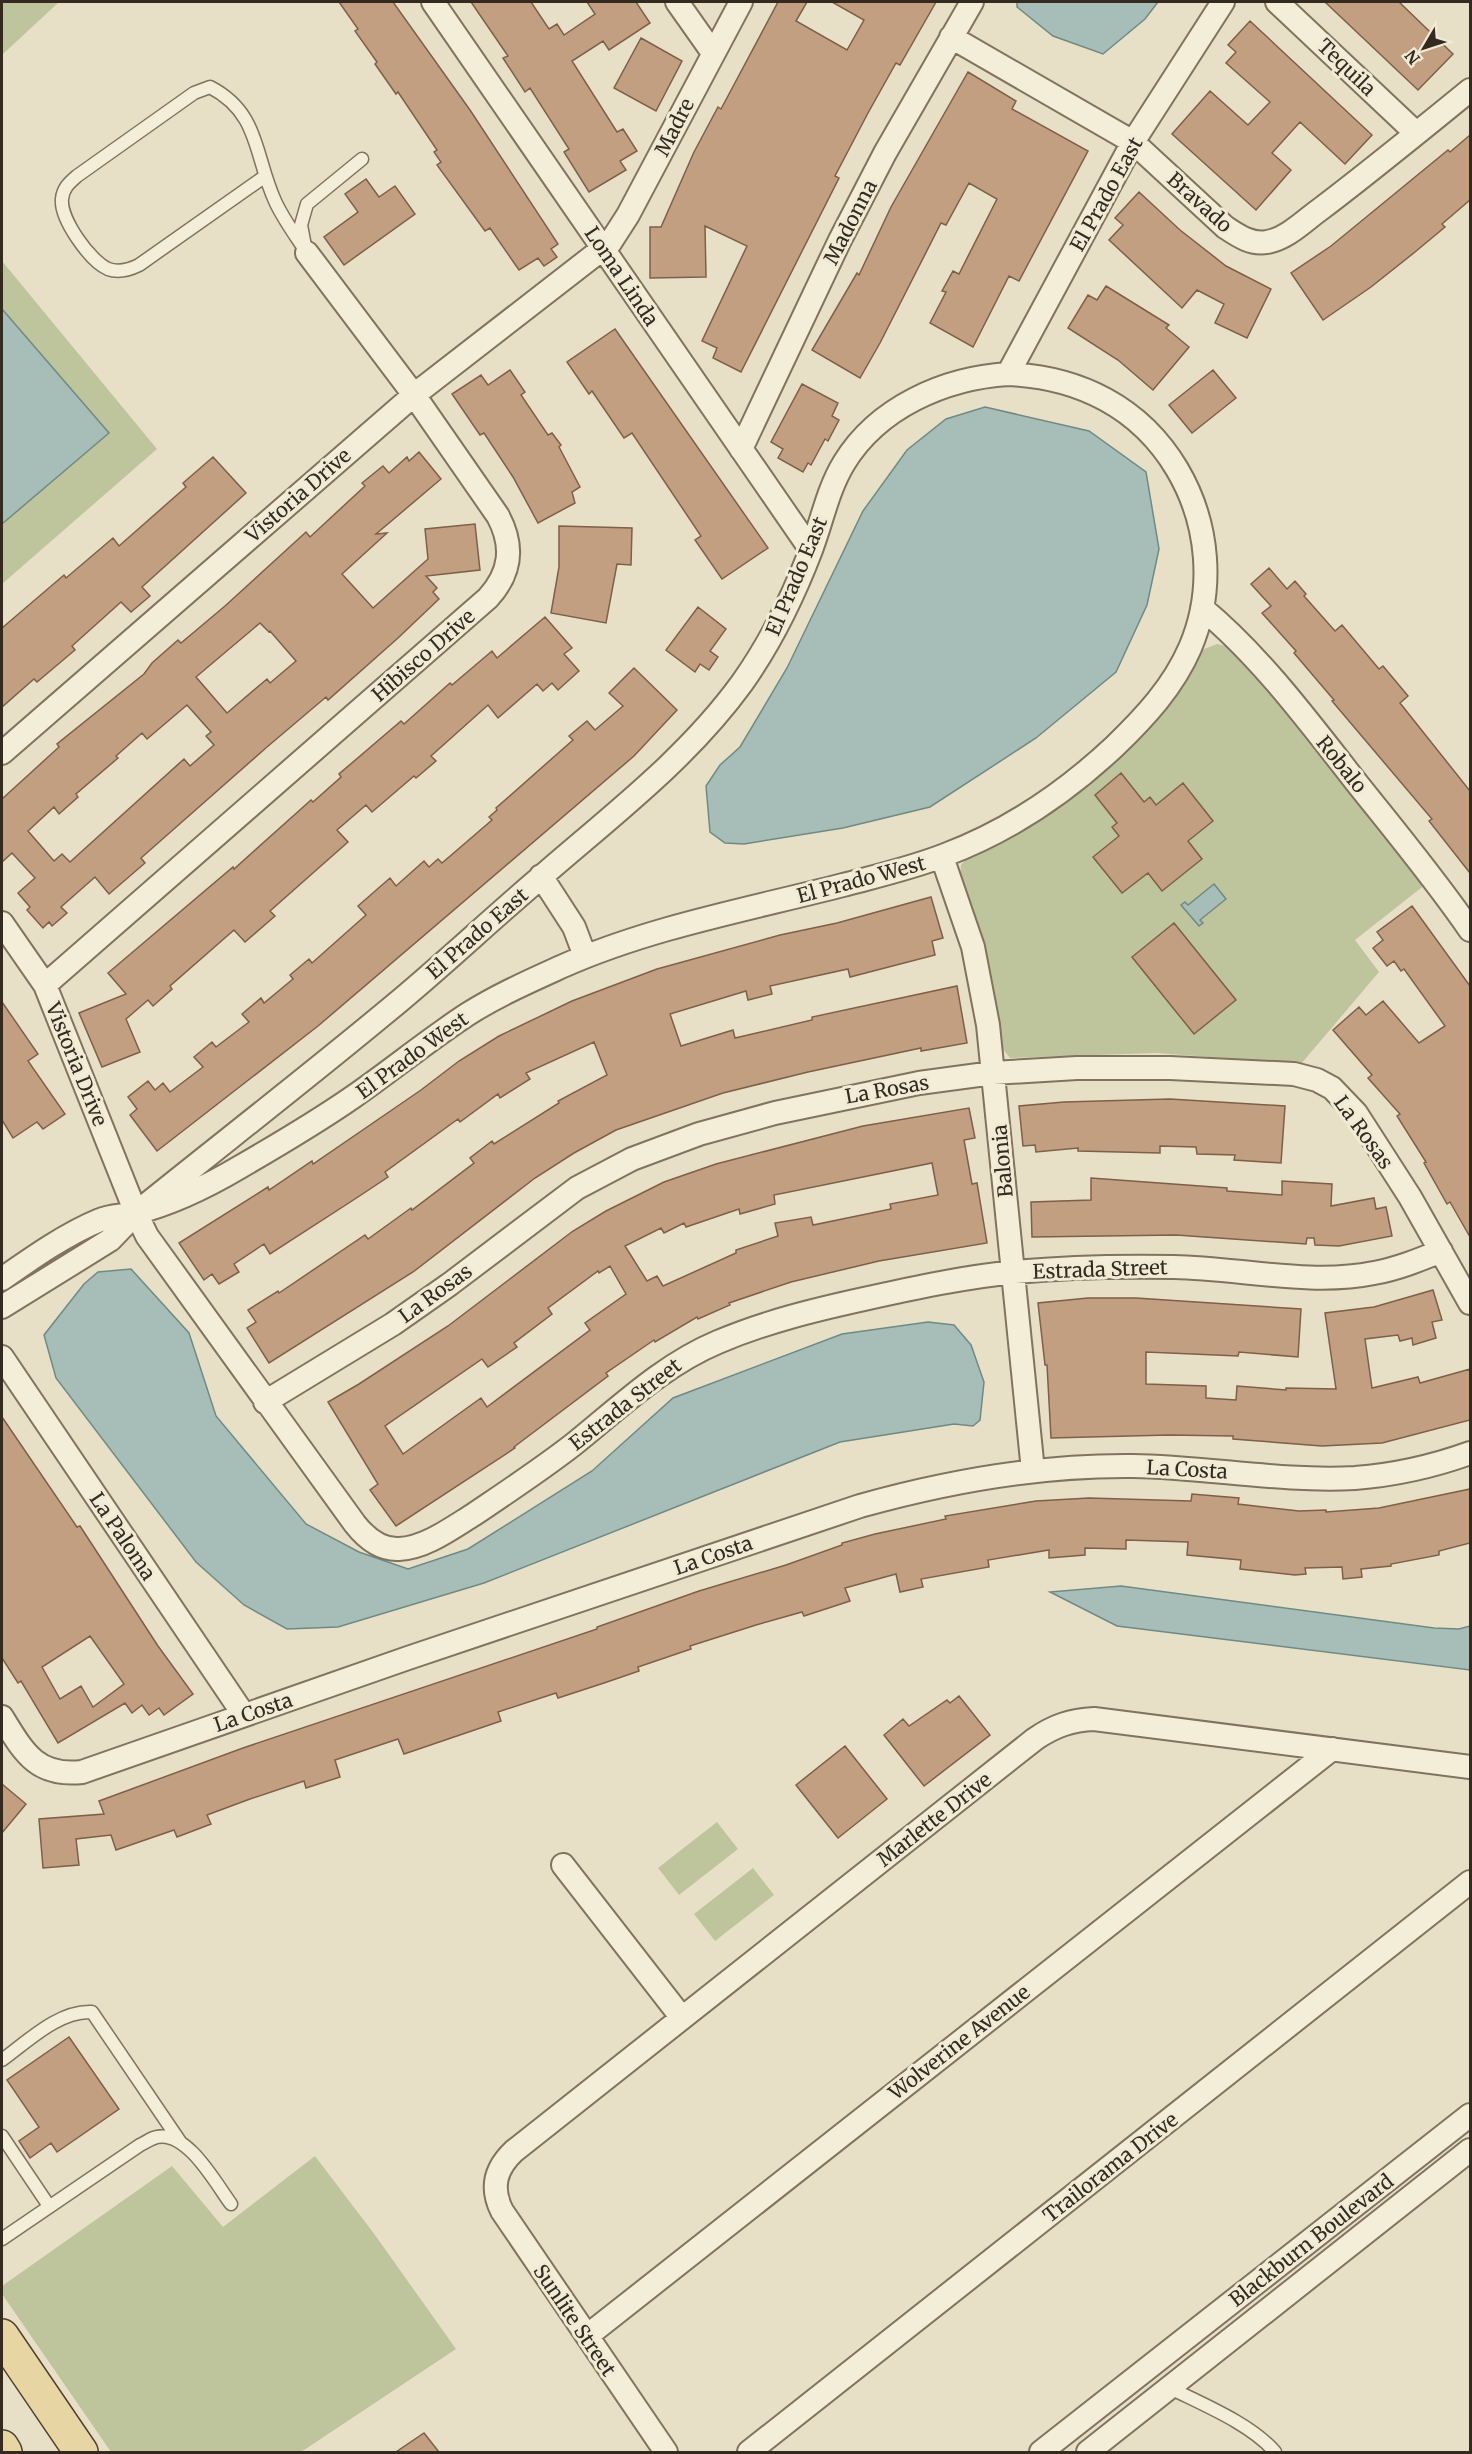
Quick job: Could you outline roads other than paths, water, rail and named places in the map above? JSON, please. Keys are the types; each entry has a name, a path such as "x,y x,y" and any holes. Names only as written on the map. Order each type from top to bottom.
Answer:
{"main road":[{"path":"2,2336 81,2452"},
{"path":"2,2447 5,2452"}],"street":[{"name":"Loma Linda","path":"434,2 811,550"},
{"path":"677,2 713,53"},
{"name":"Madre","path":"603,249 616,236 628,216 741,2"},
{"name":"Madonna","path":"741,449 840,240 885,153 972,2"},
{"name":"El Prado East","path":"2,1308 110,1240 136,1213 387,1012 541,876 640,793 695,740 719,713 767,644 791,599 838,473 860,443 876,426 911,401 932,391 967,379 1008,374 1133,142 1223,2"},
{"name":"Tequila","path":"1277,2 1416,133"},
{"name":"Bravado","path":"951,37 1133,142 1225,227 1240,237 1260,243 1280,238 1290,232 1470,90"},
{"name":"Vistoria Drive","path":"2,753 414,395 603,249"},
{"name":"Hibisco Drive","path":"45,985 488,598 502,580 507,569 509,549 503,527 414,395 307,253"},
{"name":"El Prado West","path":"136,1213 186,1194 235,1170 354,1096 471,1012 521,985 585,956 684,925 891,873 942,857 976,843 1038,808 1085,773 1126,735 1150,711 1171,684 1195,636 1202,608 1206,564 1202,531 1193,501 1179,471 1165,450 1131,414 1104,397 1059,380 1008,374"},
{"name":"Robalo","path":"1202,608 1241,643 1276,684 1340,762 1470,930"},
{"name":"Balonia","path":"942,857 978,966 993,1073 1033,1471"},
{"path":"541,876 574,927 585,956"},
{"name":"Vistoria Drive","path":"2,924 45,985 136,1213"},
{"name":"La Rosas","path":"265,1402 393,1324 577,1188 632,1159 699,1134 775,1113 908,1085 993,1073 1077,1068 1170,1068 1294,1074 1317,1080 1332,1088 1356,1113 1410,1197 1470,1303"},
{"path":"2,1279 73,1234 104,1218 136,1213"},
{"name":"Estrada Street","path":"136,1213 154,1247 265,1402 365,1536 385,1548 408,1548 434,1537 495,1501 570,1447 660,1374 685,1357 745,1331 819,1309 931,1285 1012,1272 1113,1267 1176,1267 1332,1277 1372,1274 1393,1269 1441,1251"},
{"name":"La Paloma","path":"2,1357 244,1715"},
{"name":"La Costa","path":"2,1717 20,1745 33,1760 47,1769 65,1773 91,1770 244,1715 860,1506 912,1491 1033,1471 1131,1466 1284,1476 1356,1478 1421,1467 1470,1453"},
{"name":"Marlette Drive","path":"495,2182 503,2162 514,2151 1035,1739 1059,1725 1077,1720 1095,1719 1470,1767"},
{"name":"Wolverine Avenue","path":"587,2336 1332,1749"},
{"path":"563,1865 682,2018"},
{"name":"Trailorama Drive","path":"749,2452 1470,1882"},
{"name":"Blackburn Boulevard","path":"1041,2452 1470,2115"},
{"name":"Blackburn Boulevard","path":"1088,2452 1470,2150"},
{"name":"Sunlite Street","path":"495,2182 498,2203 502,2211 666,2452"},
{"path":"1152,2366 1170,2388"}],"lane":[{"path":"264,177 139,265 126,271 108,269 92,257 76,237 66,217 62,201 65,187 77,176 194,93 210,87 240,110 250,125 264,177 276,204 307,253"},
{"path":"307,253 301,225 307,204 362,159"},
{"path":"2,2060 58,2021 80,2011 92,2012 182,2144"},
{"path":"2,2136 50,2206"},
{"path":"2,2239 140,2145 158,2136 190,2148 231,2204"},
{"path":"1170,2388 1221,2414 1265,2441 1275,2452"}],"water":[{"path":"1017,2 1158,2 1145,19 1103,54 1053,36 1017,7"},
{"path":"2,309 109,433 2,524"},
{"path":"985,407 1089,431 1146,472 1159,549 1147,605 1116,672 1036,738 930,807 843,828 744,844 725,843 710,832 706,786 720,765 740,747 787,668 863,511 907,450 946,419"},
{"path":"1214,884 1226,899 1200,920 1203,923 1199,926 1181,905 1185,902 1188,905"},
{"path":"131,1269 189,1333 216,1416 306,1524 359,1552 408,1569 468,1549 592,1471 673,1398 842,1334 928,1322 954,1325 971,1345 984,1382 980,1420 973,1426 954,1424 840,1442 484,1583 338,1627 287,1629 244,1605 196,1562 56,1378 44,1335 84,1284 98,1272"},
{"path":"1121,1586 1434,1628 1459,1629 1470,1626 1470,1670 1117,1626 1050,1592"}]}
